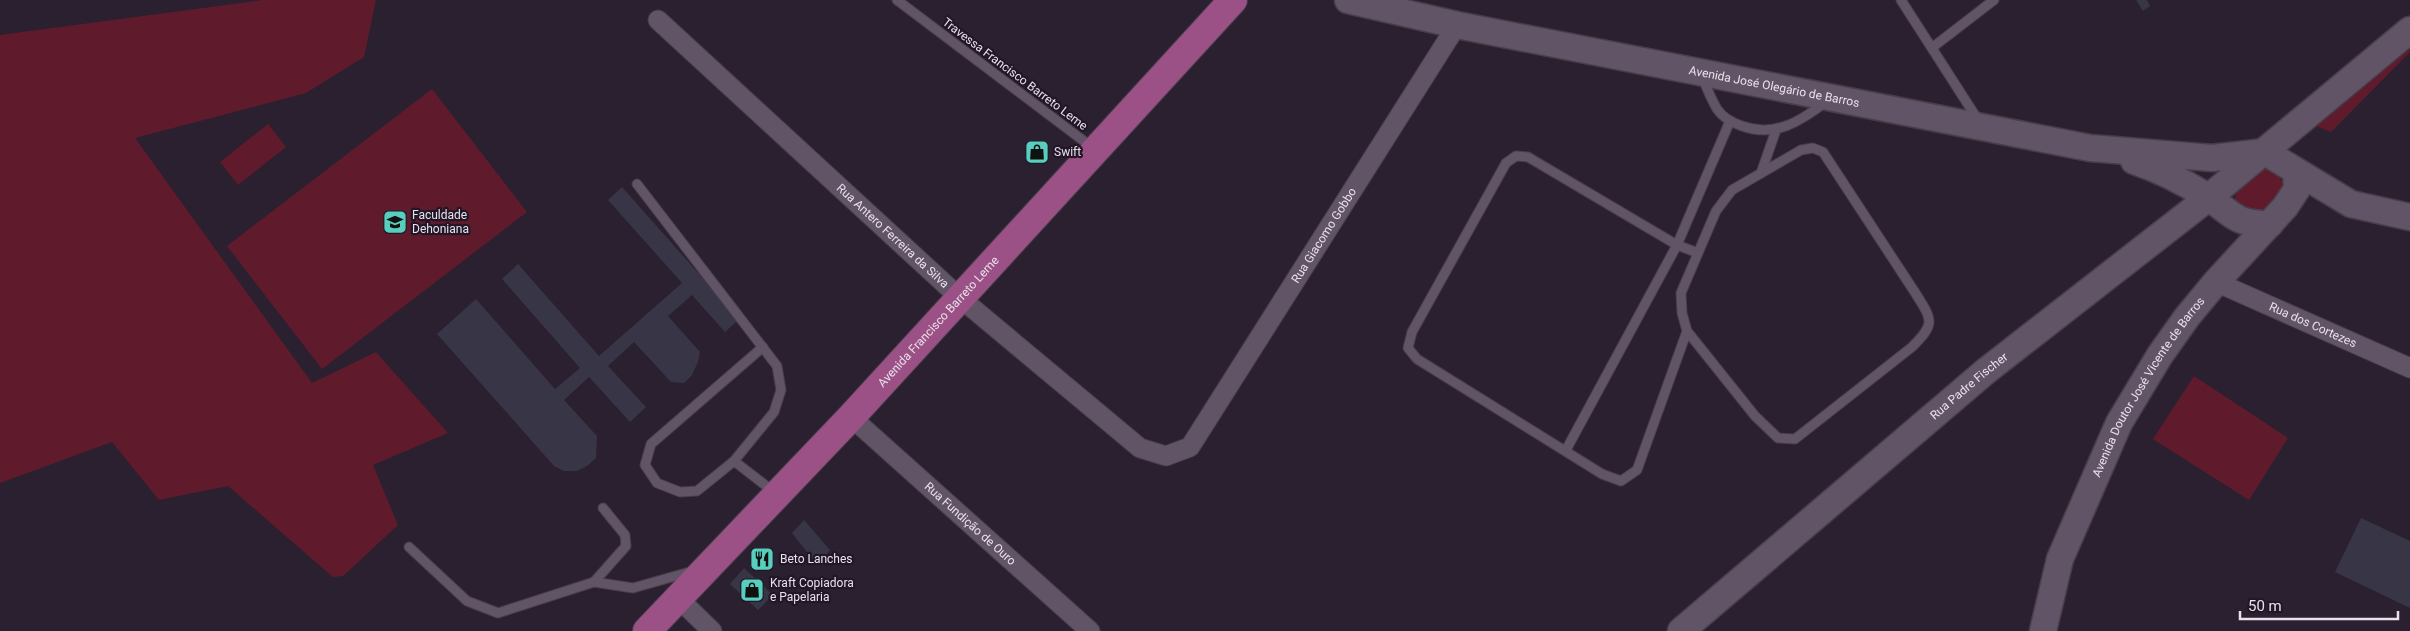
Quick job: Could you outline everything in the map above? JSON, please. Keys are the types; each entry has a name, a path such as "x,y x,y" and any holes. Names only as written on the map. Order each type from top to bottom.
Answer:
{"main road":[{"name":"Avenida José Olegário de Barros","path":"1348,0 1458,26 2090,148 2212,158 2265,152"},
{"path":"1434,0 1458,26"},
{"name":"Avenida Francisco Barreto Leme","path":"647,631 851,416 1095,150 1235,3"},
{"name":"Rua Padre Fischer","path":"1681,631 1986,370 2208,198 2410,30"},
{"name":"Avenida José Olegário de Barros","path":"2090,148 2163,171 2208,198 2235,218 2251,224 2270,224"},
{"path":"2265,152 2350,204 2410,216"},
{"name":"Avenida Doutor José Vicente de Barros","path":"2043,631 2060,559 2119,423 2160,355 2186,317 2285,207 2297,188 2296,172"}],"street":[{"name":"Rua Antero Ferreira da Silva","path":"658,20 959,297 1140,448 1166,456 1190,447"},
{"name":"Rua Giacomo Gobbo","path":"1190,447 1458,26"},
{"name":"Rua dos Cortezes","path":"2216,282 2410,368"},
{"name":"Rua Fundição de Ouro","path":"851,416 1090,631"},
{"path":"678,598 712,631"}],"lane":[{"name":"Travessa Francisco Barreto Leme","path":"897,0 1095,150"},
{"path":"1901,0 1933,47 1982,127"},
{"path":"1933,47 1994,0"},
{"path":"1700,73 1718,111 1730,122 1756,131 1776,130 1791,125 1831,98"},
{"path":"1566,450 1677,245 1730,122"},
{"path":"1761,173 1776,130"},
{"path":"1813,148 1823,152 1928,312 1930,323 1927,332 1912,347 1795,439 1778,438 1755,416 1687,331 1682,312 1681,293 1698,253 1716,211 1732,190 1801,150 1813,148"},
{"path":"1687,331 1637,470 1622,481 1602,474 1417,359 1408,348 1412,332 1506,163 1516,156 1528,157 1677,245 1698,253"},
{"path":"637,184 763,347 777,366 781,390 774,412 734,461 697,491 680,492 657,483 644,465 651,444 763,347"},
{"path":"734,461 776,494"},
{"path":"594,582 626,546 625,535 603,508"},
{"path":"409,547 467,601 498,613 594,582 634,588 705,568"}],"shaded area":[{"path":"263,0 376,0 364,57 306,93 135,138 312,383 376,352 448,433 373,465 398,525 343,576 333,577 228,486 159,500 112,442 0,483 0,35"},
{"path":"2410,41 2410,52 2331,132 2313,125"},
{"path":"432,89 527,212 322,369 227,246"},
{"path":"268,124 286,147 238,185 220,162"},
{"path":"2262,166 2276,172 2284,184 2278,197 2259,213 2236,205 2235,199 2243,183"},
{"path":"2194,376 2288,438 2249,500 2153,439"}],"building":[{"path":"2136,0 2147,0 2150,6 2143,11"},
{"path":"622,187 739,319 725,332 692,295 668,316 700,352 692,375 684,383 671,382 634,342 608,366 646,407 630,422 589,377 564,400 597,436 596,458 587,466 577,471 564,471 554,466 437,334 476,299 555,389 580,368 502,279 518,264 599,356 682,283 608,200"},
{"path":"2361,518 2410,541 2410,608 2335,572"},
{"path":"804,520 830,550 818,566 792,533"},
{"name":"Beto Lanches","path":"760,549 771,561 765,568 753,557"},
{"name":"Kraft Copiadora e Papelaria","path":"744,568 773,595 758,610 730,584"}],"place":[{"name":"Swift","path":"1037,152"},
{"name":"Faculdade Dehoniana","path":"395,222"},
{"name":"Beto Lanches","path":"762,559"},
{"name":"Kraft Copiadora e Papelaria","path":"752,590"}]}
